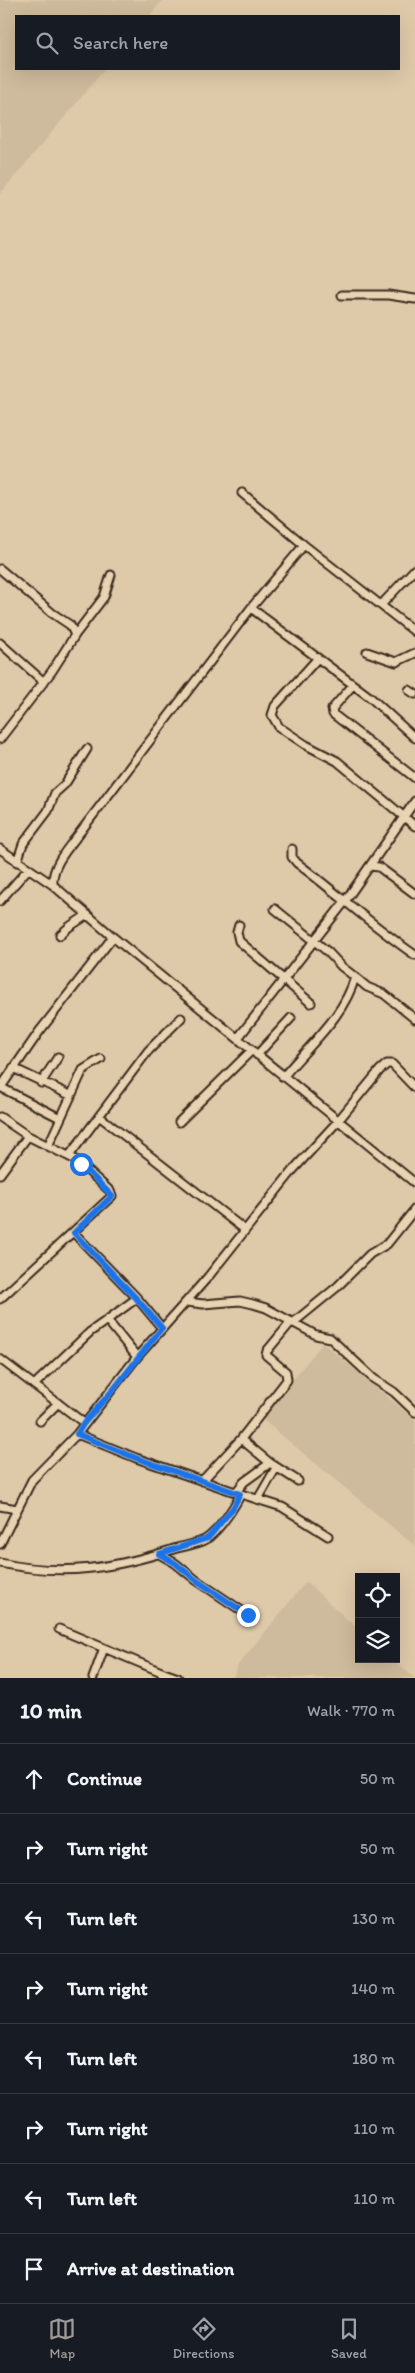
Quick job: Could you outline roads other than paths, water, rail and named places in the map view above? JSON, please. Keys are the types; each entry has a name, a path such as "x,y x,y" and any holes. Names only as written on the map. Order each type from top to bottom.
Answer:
{"street":[{"path":"342,295 388,295 415,299"},
{"path":"242,493 304,545 415,632"},
{"path":"49,878 81,831 251,608 304,545"},
{"path":"381,606 415,568"},
{"path":"0,569 52,613 68,623 75,635"},
{"path":"0,738 44,682 75,635 104,597 111,575"},
{"path":"251,608 293,638 352,686 371,698 415,738"},
{"path":"0,643 44,682"},
{"path":"367,652 396,662 415,653"},
{"path":"317,659 275,706 272,715 274,722 306,745 337,761 409,820"},
{"path":"352,686 332,708 333,714 415,778"},
{"path":"17,862 23,844 48,811 54,794 64,784 88,749"},
{"path":"238,1038 346,900 370,866 409,820 415,801"},
{"path":"292,849 292,857 297,864 346,900 394,942 415,954"},
{"path":"0,862 3,852 28,869 49,878 53,885 113,938 415,1182"},
{"path":"378,856 379,867"},
{"path":"370,866 379,867 415,894"},
{"path":"0,901 28,869"},
{"path":"275,909 355,978 367,987 384,994 415,1019"},
{"path":"60,935 87,916"},
{"path":"239,925 236,932 239,941 311,1003"},
{"path":"60,1118 0,1087 113,938"},
{"path":"284,1077 338,1014 349,998 355,978"},
{"path":"69,1156 148,1051 180,1018"},
{"path":"179,1122 291,1018"},
{"path":"41,1083 58,1056"},
{"path":"48,1146 83,1070 101,1059"},
{"path":"0,1544 32,1480 77,1434 137,1357 187,1302 293,1170 387,1064 394,1066 415,1088"},
{"path":"13,1068 41,1083 70,1095"},
{"path":"99,1116 245,1230"},
{"path":"0,1118 28,1136 69,1156 88,1171 112,1196 74,1233 0,1299"},
{"path":"0,1174 28,1136"},
{"path":"202,1481 241,1439 287,1380 286,1372 266,1355 267,1351 292,1322 337,1287 370,1254 387,1244 415,1209"},
{"path":"74,1233 162,1328"},
{"path":"34,1384 90,1332 136,1298"},
{"path":"187,1302 203,1304 240,1301 266,1308 319,1337 330,1338 374,1379 394,1392 415,1412"},
{"path":"107,1320 137,1357"},
{"path":"0,1359 84,1423"},
{"path":"40,1421 58,1403"},
{"path":"77,1434 202,1481 282,1507 328,1536"},
{"path":"241,1439 276,1468 298,1481"},
{"path":"0,1564 39,1570 87,1569 125,1564 208,1538 233,1508 244,1482 270,1463"},
{"path":"258,1499 276,1468"},
{"path":"0,1506 17,1509"},
{"path":"159,1554 175,1563 196,1580 248,1615"},
{"path":"59,1629 163,1675 178,1678"},
{"path":"93,1678 104,1648"}]}
